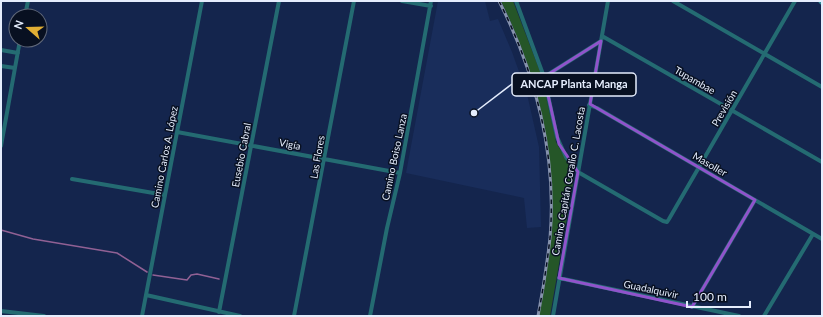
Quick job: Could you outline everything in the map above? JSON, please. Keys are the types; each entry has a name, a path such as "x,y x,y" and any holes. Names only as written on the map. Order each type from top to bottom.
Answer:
{"street":[{"name":"Camino Carlos A. López","path":"142,316 202,1"},
{"name":"Eusebio Cabral","path":"219,312 279,1"},
{"name":"Las Flores","path":"294,316 354,1"},
{"path":"402,1 431,3"},
{"path":"516,1 544,77 557,137 562,149 578,172"},
{"name":"Camino Capitán Coralio C. Lacosta","path":"553,316 608,1"},
{"path":"673,1 822,87"},
{"name":"Previsión","path":"578,172 663,222 667,222 795,1"},
{"name":"Camino Boiso Lanza","path":"370,316 387,228 400,173 431,3"},
{"name":"Tupambae","path":"602,36 822,162"},
{"path":"544,77 601,41"},
{"path":"1,146 19,48"},
{"path":"1,50 18,53"},
{"path":"1,66 15,68"},
{"name":"Masoller","path":"589,105 597,108 822,239"},
{"name":"Vigía","path":"178,132 400,173"},
{"path":"72,179 165,195"},
{"path":"692,307 755,200"},
{"path":"764,316 813,234"},
{"name":"Guadalquivir","path":"559,278 739,316"},
{"path":"146,295 240,316"},
{"path":"1,311 44,316"}],"highlighted area":[{"path":"601,41 590,104 755,200 692,307 559,278 578,172 559,144 544,77"}],"shaded area":[{"path":"438,1 485,1 490,21 498,19 527,94 539,147 541,227 527,228 524,198 406,173"}],"green space":[{"path":"501,1 513,1 541,74 556,142 573,172 574,177 550,316 538,316 547,268 552,220 550,162 546,135 533,81 524,54"}],"waterway":[{"path":"1,230 33,239 117,253 147,272"},
{"path":"153,275 187,280 191,275 197,274 219,279"}],"railway":[{"path":"499,1 524,57 541,116 547,146 551,207 550,238 538,316"}],"place":[{"name":"ANCAP Planta Manga","path":"474,113"}]}
